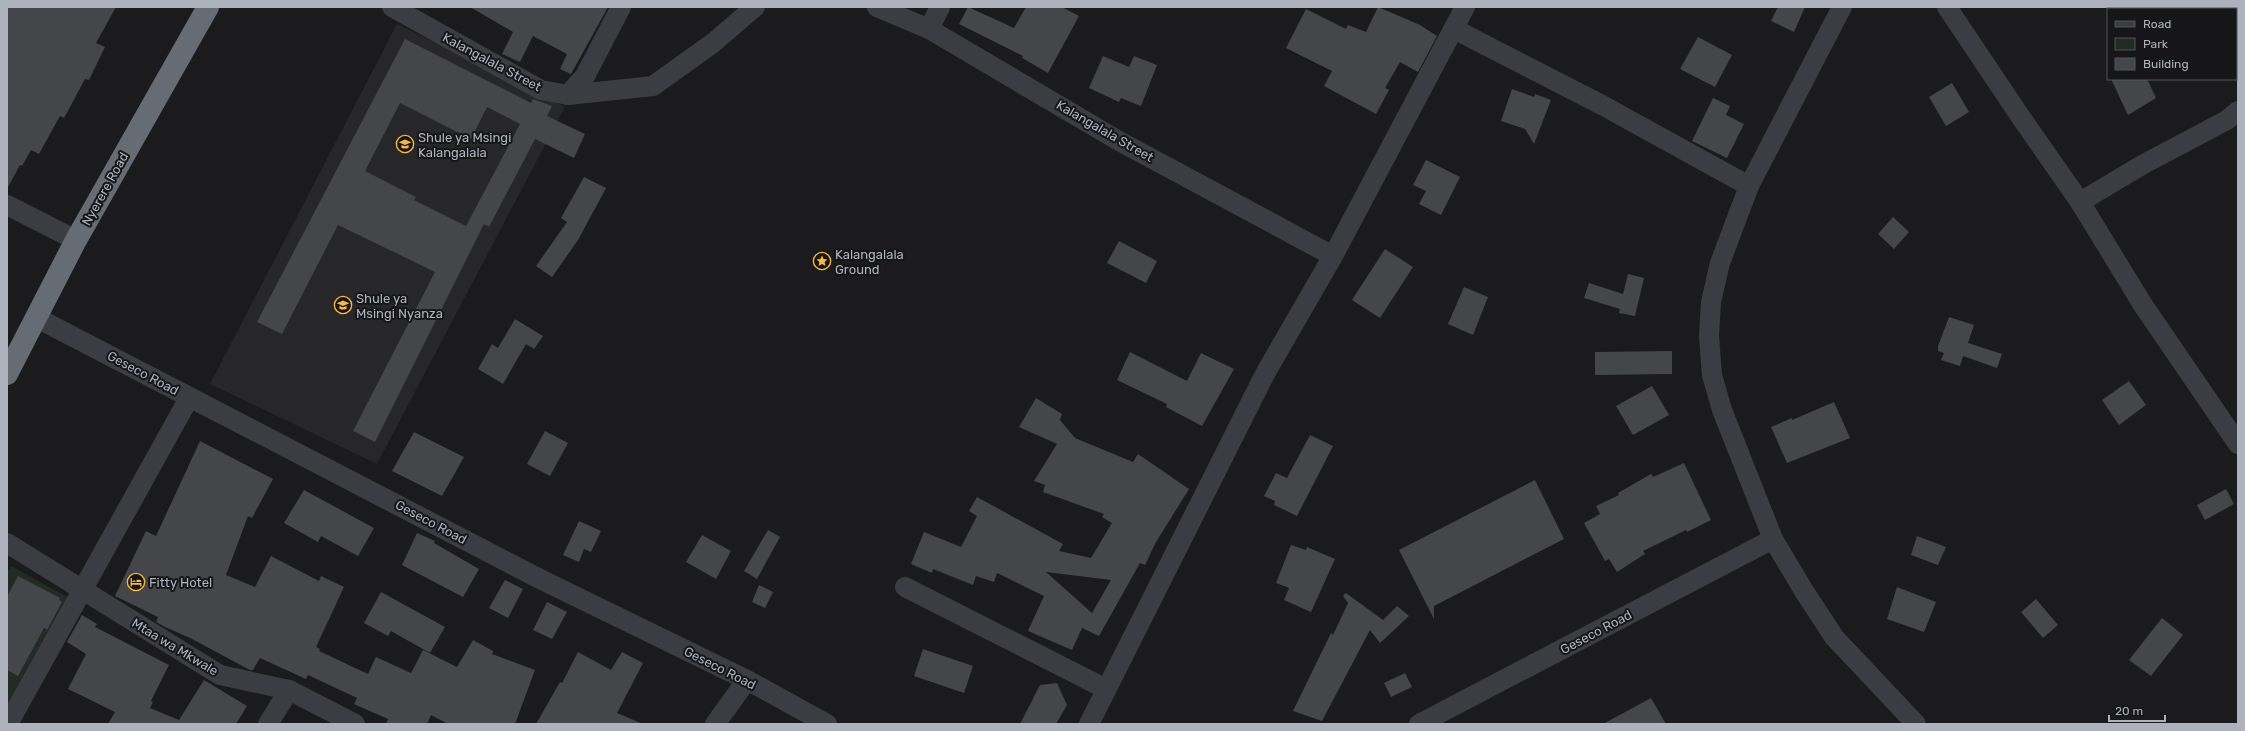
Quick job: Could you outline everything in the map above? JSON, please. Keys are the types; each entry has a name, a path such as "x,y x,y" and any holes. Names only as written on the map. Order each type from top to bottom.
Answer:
{"highway":[{"name":"Nyerere Road","path":"7,374 76,240 208,7"}],"street":[{"name":"Kalangalala Street","path":"393,7 541,90 568,95 653,86 713,43 755,7"},
{"path":"568,95 585,76 621,7"},
{"name":"Kalangalala Street","path":"877,7 929,29 1119,141 1333,256"},
{"path":"929,29 940,7"},
{"path":"1089,724 1266,372 1333,256 1465,7"},
{"path":"1842,7 1749,186 1720,263 1711,302 1709,336 1712,375 1722,410 1773,539 1834,637 1916,724"},
{"path":"1947,7 2080,202 2143,305 2238,444"},
{"path":"1454,29 1602,105 1749,186"},
{"path":"2080,202 2142,165 2226,120 2238,111"},
{"path":"7,205 76,240"},
{"name":"Geseco Road","path":"37,318 540,579 747,680 827,724"},
{"path":"8,724 189,398"},
{"name":"Geseco Road","path":"1419,724 1773,539"},
{"name":"Mtaa wa Mkwale","path":"7,544 220,675 289,690 355,724"},
{"path":"906,586 1106,689"},
{"path":"715,724 747,680"},
{"path":"268,724 289,690"}],"shaded area":[{"path":"397,24 565,107 377,464 210,384"}],"green space":[{"path":"11,566 67,597 7,705 7,572"}],"building":[{"path":"7,7 116,7 96,43 105,47 89,80 85,79 64,118 60,116 39,154 31,150 22,166 20,165 7,189"},
{"path":"470,7 608,7 571,74 560,69 567,54 533,36 520,62 502,54 513,32"},
{"path":"968,7 1014,28 1026,7 1062,7 1079,16 1048,73 1022,58 1023,56 959,24"},
{"path":"1378,7 1420,25 1437,36 1418,72 1400,62 1385,88 1389,90 1376,114 1324,86 1332,71 1286,48 1306,9 1346,29 1348,25 1366,32"},
{"path":"1778,7 1805,7 1794,32 1771,21"},
{"path":"1698,37 1732,55 1715,87 1680,69"},
{"path":"405,39 531,103 533,99 552,106 547,116 585,134 574,158 535,139 489,227 484,224 375,442 353,431 435,272 338,225 282,334 257,322","holes":["400,103 471,139 487,107 520,124 466,226 414,200 416,197 365,171"]},
{"path":"1103,56 1129,67 1134,56 1157,65 1141,106 1121,98 1119,102 1089,88"},
{"path":"2111,80 2147,80 2156,98 2128,115"},
{"path":"1952,83 1969,112 1946,126 1929,97"},
{"path":"1512,89 1534,97 1535,94 1551,100 1534,144 1525,129 1501,121"},
{"path":"1713,98 1730,106 1726,115 1744,124 1727,158 1692,141"},
{"path":"1426,160 1460,177 1441,215 1419,204 1426,191 1413,185"},
{"path":"584,177 606,188 578,240 552,277 536,266 567,222 561,218"},
{"path":"1893,217 1909,232 1894,249 1878,234"},
{"path":"1119,241 1157,261 1146,283 1107,263"},
{"path":"1385,249 1413,267 1380,318 1352,300"},
{"path":"1628,274 1644,278 1635,316 1619,313 1620,309 1584,298 1589,283 1623,294"},
{"path":"1464,287 1488,297 1473,335 1448,324"},
{"path":"1949,317 1974,325 1968,343 2002,354 1997,368 1963,356 1960,366 1941,360 1944,353 1938,351 1938,346"},
{"path":"515,319 543,336 534,349 526,344 503,384 478,369 492,344 498,348"},
{"path":"1672,351 1672,374 1595,375 1595,352"},
{"path":"1130,352 1187,381 1201,353 1234,369 1202,426 1166,407 1167,404 1117,380"},
{"path":"2129,381 2146,405 2119,425 2102,400"},
{"path":"1652,386 1669,415 1633,435 1616,406"},
{"path":"1036,398 1062,414 1060,420 1075,438 1133,462 1138,454 1189,489 1156,542 1145,565 1140,563 1099,636 1082,628 1072,650 1028,631 1044,596 997,573 994,582 976,576 973,585 933,569 932,573 911,564 924,532 961,547 977,516 969,511 977,497 1063,544 1059,551 1091,558 1112,523 1102,517 1104,514 1043,492 1045,485 1034,481 1057,444 1019,427","holes":["1046,572 1111,580 1092,613"]},
{"path":"1834,402 1850,438 1787,463 1771,427 1792,418 1792,420"},
{"path":"545,431 568,443 550,476 527,464"},
{"path":"414,432 464,457 442,496 392,471"},
{"path":"1310,435 1333,446 1297,516 1274,505 1275,501 1264,496 1276,473 1287,478"},
{"path":"200,441 273,479 252,518 248,516 226,575 255,587 271,556 319,581 321,576 344,587 316,647 320,649 319,651 368,674 376,657 411,673 423,650 457,667 473,640 493,651 492,654 535,670 515,724 448,724 431,715 427,724 386,724 388,719 354,704 357,698 308,675 306,679 260,658 253,670 250,670 190,638 165,627 156,622 158,617 115,596 146,531 156,536"},
{"path":"1684,463 1711,520 1687,532 1686,530 1643,551 1645,554 1617,572 1609,559 1605,561 1584,523 1600,514 1596,506 1619,495 1618,493 1651,474 1653,477"},
{"path":"1535,480 1564,539 1434,606 1434,619 1399,550"},
{"path":"2226,489 2234,504 2205,520 2197,505"},
{"path":"304,490 374,528 358,556 321,536 318,542 284,523"},
{"path":"579,521 601,531 591,552 584,549 579,562 563,555"},
{"path":"768,530 780,537 757,579 744,571"},
{"path":"417,533 435,541 434,543 479,569 463,597 402,565"},
{"path":"702,535 731,551 716,579 686,562"},
{"path":"1917,536 1946,547 1938,565 1911,555"},
{"path":"1291,545 1306,550 1307,547 1335,559 1311,612 1284,600 1289,588 1276,583"},
{"path":"18,576 60,598 59,600 62,602 47,630 44,628 18,676 7,670 7,597"},
{"path":"505,580 523,589 508,618 489,608"},
{"path":"759,585 773,592 765,608 752,602"},
{"path":"1897,587 1936,602 1924,632 1887,619"},
{"path":"381,592 445,627 430,653 391,631 388,636 364,623"},
{"path":"1346,593 1383,620 1397,606 1409,616 1380,643 1370,630 1322,721 1293,711 1331,633 1333,635 1348,603 1343,596"},
{"path":"2036,599 2058,625 2043,638 2021,612"},
{"path":"547,602 567,612 552,639 533,630"},
{"path":"82,615 97,624 95,627 169,665 151,701 153,702 150,708 179,720 204,680 247,706 236,724 108,724 115,712 68,689 86,654 67,642"},
{"path":"2162,618 2183,635 2151,676 2129,660"},
{"path":"923,649 973,666 964,693 914,676"},
{"path":"578,652 611,670 622,652 643,663 617,713 643,724 536,724 560,682 562,683"},
{"path":"1405,673 1412,687 1391,697 1384,683"},
{"path":"1057,683 1067,705 1056,724 1020,724 1040,685"},
{"path":"1651,698 1666,724 1603,724"}],"place":[{"name":"Shule ya Msingi Kalangalala","path":"405,144"},
{"name":"Kalangalala Ground","path":"822,261"},
{"name":"Shule ya Msingi Nyanza","path":"343,305"},
{"name":"Fitty Hotel","path":"136,582"}]}
